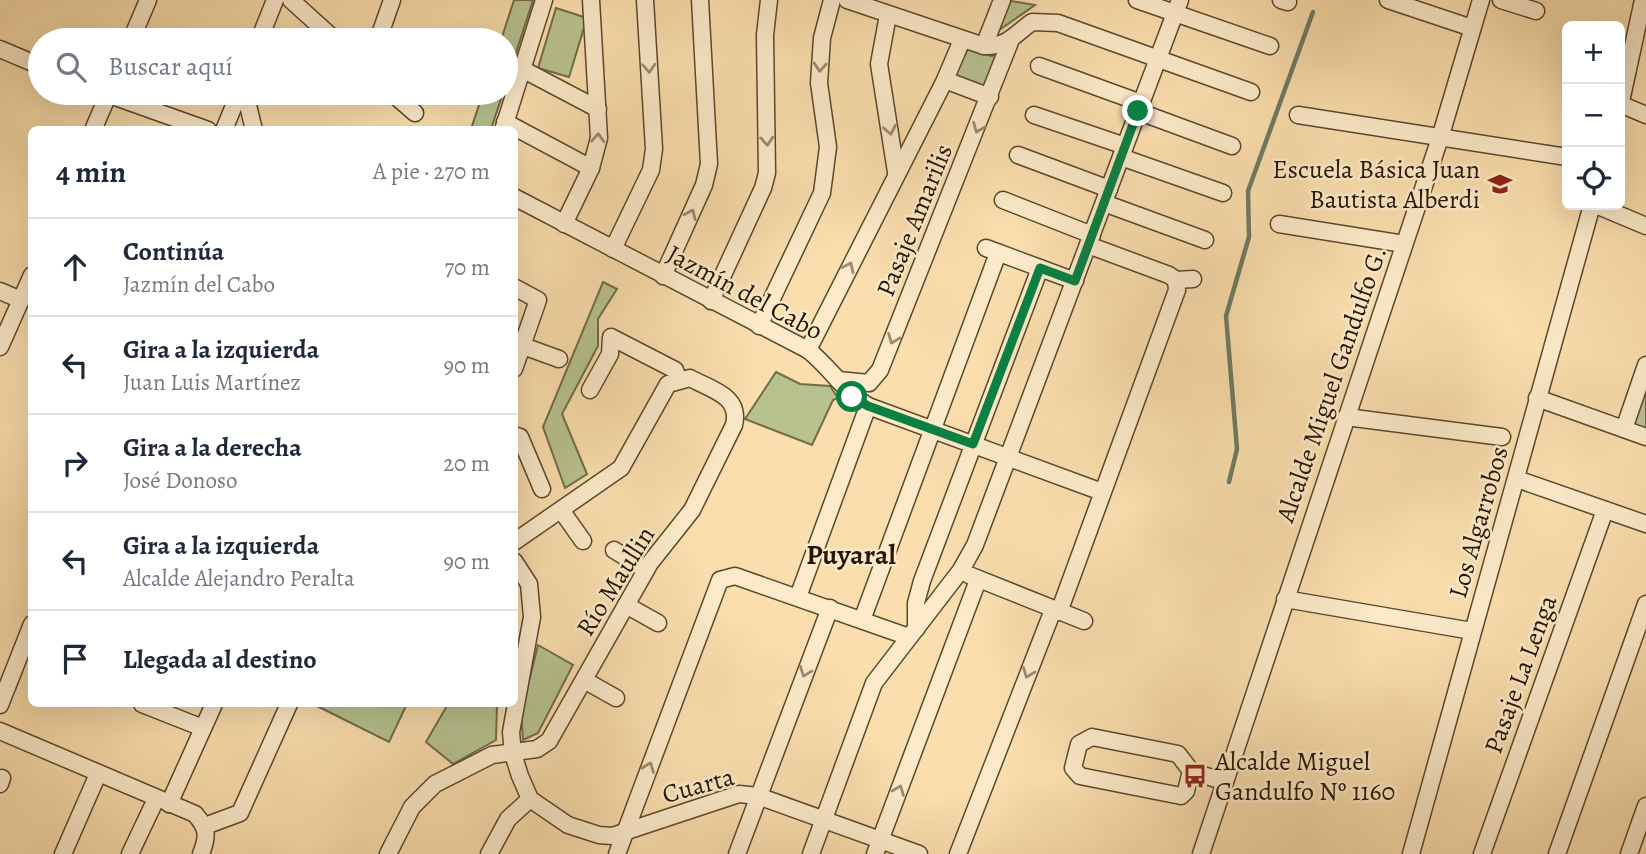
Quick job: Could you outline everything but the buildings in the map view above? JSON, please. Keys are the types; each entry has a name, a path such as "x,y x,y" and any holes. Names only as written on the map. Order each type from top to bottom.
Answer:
{"street":[{"path":"136,28 148,0"},
{"path":"264,28 275,0"},
{"path":"291,0 322,28"},
{"path":"382,28 392,0"},
{"path":"518,82 544,0"},
{"path":"564,224 591,168 599,138 591,0"},
{"path":"613,249 651,170 654,149 645,0"},
{"path":"663,276 704,186 709,164 700,0"},
{"path":"710,301 763,188 767,173 764,76 769,0"},
{"path":"759,326 822,193 828,147 819,83 822,38 832,0"},
{"path":"847,0 984,46 998,47 1010,42 1032,22 1045,21 1251,92"},
{"path":"984,46 1002,0"},
{"path":"1137,0 1177,7 1270,46"},
{"path":"1388,0 1472,28"},
{"name":"Alcalde Miguel Gandulfo G.","path":"1200,854 1440,138 1481,0"},
{"path":"1501,0 1536,10"},
{"path":"1625,84 1643,0"},
{"path":"811,854 874,683 961,570 975,545 1177,7"},
{"path":"888,15 879,64 895,172"},
{"path":"808,350 895,172 945,80 962,40"},
{"name":"Pasaje Amarilis","path":"838,380 859,384 876,379 1010,42"},
{"path":"0,49 28,61"},
{"path":"1039,66 1232,146"},
{"path":"522,69 598,109"},
{"path":"945,80 990,97"},
{"path":"95,126 102,105"},
{"path":"140,105 197,126"},
{"path":"225,126 234,105"},
{"path":"248,105 253,126"},
{"path":"406,105 415,113"},
{"path":"504,126 511,105"},
{"path":"1625,107 1646,115"},
{"path":"1034,114 1223,193"},
{"path":"1298,115 1562,156"},
{"path":"518,133 591,168"},
{"path":"1018,155 1205,240"},
{"name":"Jazmín del Cabo","path":"518,199 808,350 826,364 852,397 868,406 1102,492"},
{"path":"958,854 1056,611 1177,290 1176,281 1169,275 1003,200"},
{"name":"Los Algarrobos","path":"1411,854 1517,479 1537,398 1593,210"},
{"path":"1606,210 1646,226"},
{"path":"1279,224 1404,244"},
{"path":"862,620 932,430 992,251 1075,281"},
{"path":"913,633 916,603 922,582 1040,268"},
{"path":"1176,281 1193,279"},
{"path":"0,347 28,284"},
{"path":"518,289 538,300 518,359"},
{"path":"0,291 21,300"},
{"path":"518,539 621,468 659,395 668,384 678,378 675,370 611,337 610,354 590,390"},
{"path":"526,339 559,359"},
{"path":"1624,429 1646,365"},
{"name":"Río Maullin","path":"388,854 412,807 435,784 492,755 537,749 549,741 646,570 692,510 734,425 737,412 733,400 690,378 678,378"},
{"path":"1537,398 1646,437"},
{"path":"798,597 868,406"},
{"path":"1346,417 1502,437"},
{"path":"518,436 541,489"},
{"path":"1517,479 1646,524"},
{"path":"561,510 583,541"},
{"name":"Pasaje La Lenga","path":"1482,854 1605,510"},
{"path":"614,550 646,570"},
{"path":"518,567 529,584 532,617 518,694"},
{"path":"961,570 978,580 1084,621"},
{"path":"617,854 720,580 727,576 862,620 913,633"},
{"path":"878,847 978,580"},
{"path":"1285,599 1472,631"},
{"path":"1557,854 1646,604"},
{"path":"626,605 657,623"},
{"path":"737,854 830,608"},
{"path":"0,705 28,634"},
{"path":"584,680 616,698"},
{"path":"150,707 203,728"},
{"path":"130,854 213,707"},
{"path":"205,826 240,813 288,707"},
{"path":"489,854 508,819 530,799 513,754 516,707"},
{"path":"0,731 195,814 205,826 208,838 201,854"},
{"path":"1191,771 1186,791 1181,796 1080,776 1073,768 1079,744 1092,737 1178,754 1191,771 1225,782"},
{"path":"63,854 98,774"},
{"name":"Cuarta","path":"530,799 568,825 598,835 624,834 727,797 758,796 824,820 878,847 919,854"},
{"path":"1629,854 1646,806"}],"green space":[{"path":"514,0 533,0 518,47 518,28 505,28"},
{"path":"1005,0 1035,5 995,33"},
{"path":"556,8 587,18 569,77 538,68"},
{"path":"968,48 991,56 1000,54 987,90 953,78"},
{"path":"479,105 499,105 492,126 472,126"},
{"path":"603,282 617,289 598,319 598,346 562,414 587,474 565,488 543,427"},
{"path":"776,372 800,384 830,386 838,398 833,400 812,445 745,419"},
{"path":"1646,387 1646,431 1632,426"},
{"path":"538,645 573,665 538,733 523,740 521,713"},
{"path":"319,707 406,707 389,742"},
{"path":"446,707 497,707 496,740 453,764 426,742"}],"waterway":[{"path":"1229,482 1237,449 1226,316 1249,237 1248,191 1313,12"}],"place":[{"name":"Escuela Básica Juan Bautista Alberdi","path":"1500,184"},
{"name":"Alcalde Miguel Gandulfo Nº 1160","path":"1195,776"}],"district":[{"name":"Puyaral","path":"851,554"}],"route":[{"path":"852,397 868,406 973,444 1040,268 1075,281 1138,111"}]}
